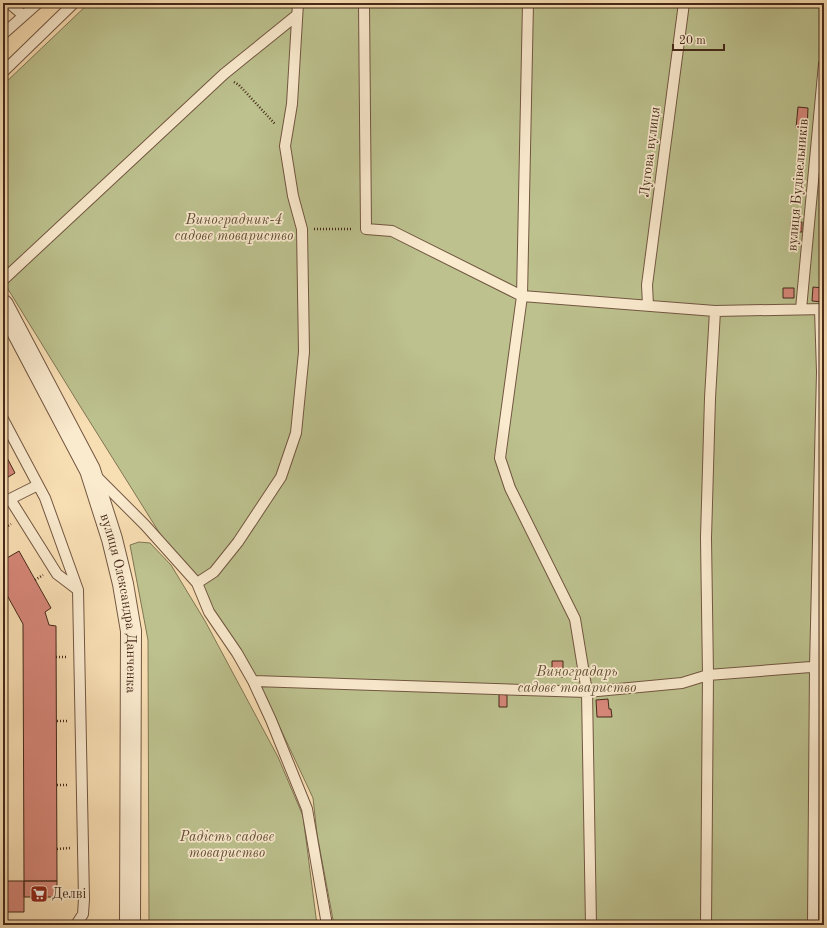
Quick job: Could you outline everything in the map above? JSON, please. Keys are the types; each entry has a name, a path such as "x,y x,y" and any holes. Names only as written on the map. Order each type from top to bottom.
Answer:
{"street":[{"name":"вулиця Олександра Данченка","path":"3,305 90,470 112,539 123,584 131,631 130,925"}],"lane":[{"path":"9,3 23,15"},
{"path":"3,34 38,3"},
{"path":"3,72 74,3"},
{"path":"197,583 214,572 238,542 281,477 296,432 304,352 302,229 293,196 285,146 292,104 298,3"},
{"path":"364,3 366,229 392,230 522,296 715,311 822,309 820,666 812,925"},
{"path":"528,3 522,296 500,458 510,488 575,619 587,692 590,925"},
{"name":"Лугова вулиця","path":"648,305 646,284 684,3"},
{"path":"3,280 224,74 297,15"},
{"name":"вулиця Будівельників","path":"801,309 824,64"},
{"path":"706,925 708,675 706,538 715,311"},
{"path":"3,419 45,498 78,590 84,899 83,914 76,925"},
{"path":"90,470 144,525 197,583 209,612 253,681 271,720 307,809 327,925"},
{"path":"38,485 10,500 57,574 78,590"},
{"path":"253,681 587,692 682,683 708,675 820,666"}],"path":[{"path":"224,74 239,85 282,132 285,146"},
{"path":"302,229 366,229"}],"green space":[{"path":"89,3 824,3 824,925 334,925 317,834 313,798 260,685 209,612 3,281 3,85"},
{"name":"Радість садове товариство","path":"139,542 150,543 171,565 205,621 278,757 303,816 317,925 149,925 148,640 130,545"}],"building":[{"path":"798,107 808,108 807,129 796,128"},
{"path":"791,222 802,222 802,232 791,232"},
{"path":"813,287 824,288 824,302 812,301"},
{"path":"783,288 794,288 794,298 783,298"},
{"path":"3,450 15,473 3,480"},
{"path":"3,551 7,558 19,551 51,608 45,612 49,625 56,626 57,881 24,881 23,624 3,588"},
{"path":"552,661 563,661 563,677 552,676"},
{"path":"499,694 507,695 507,707 499,707"},
{"path":"608,699 612,717 597,717 596,700"},
{"path":"3,881 24,881 24,912 3,912"},
{"path":"24,881 57,881 57,897 24,897"}],"place":[{"name":"Делві","path":"39,894"}],"park label":[{"name":"Виноградник-4 садове товариство","path":"234,228"},
{"name":"Виноградарь садове товариство","path":"577,680"}]}
